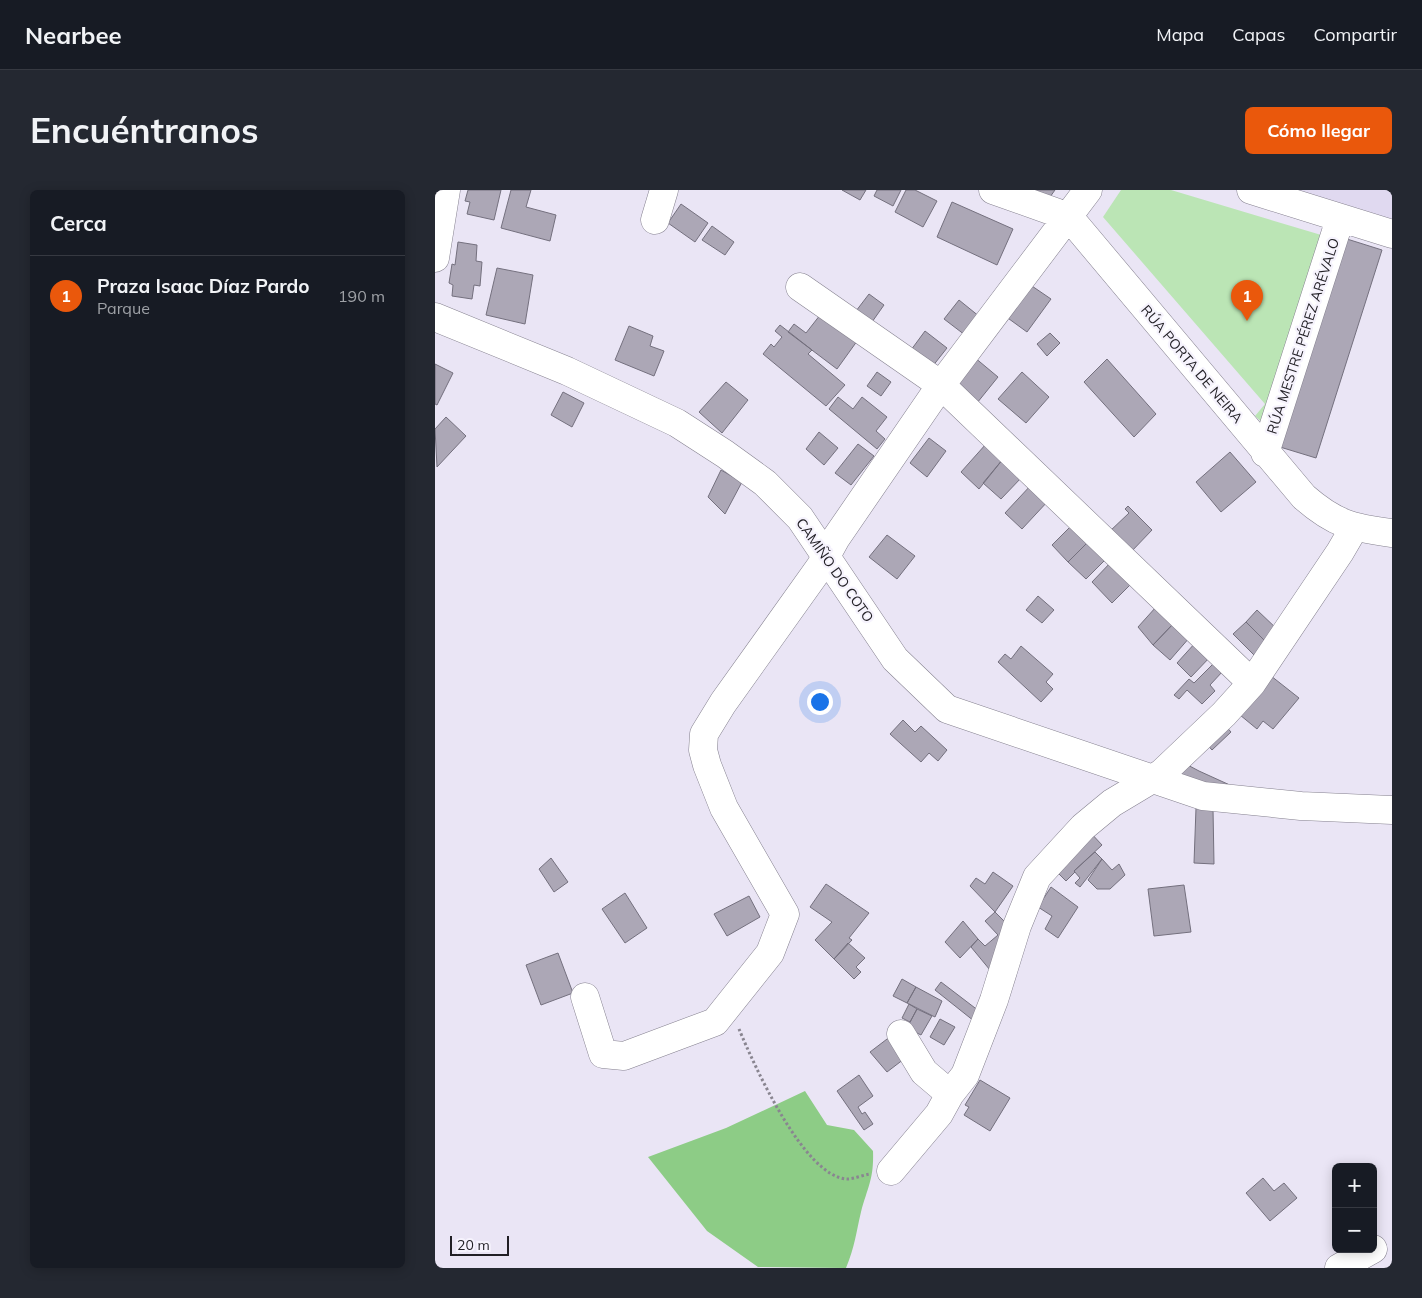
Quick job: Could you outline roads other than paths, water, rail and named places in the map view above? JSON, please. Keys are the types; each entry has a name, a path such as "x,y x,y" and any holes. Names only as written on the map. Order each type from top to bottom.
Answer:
{"street":[{"path":"435,258 446,190"},
{"path":"655,220 664,190"},
{"path":"993,190 1069,217"},
{"path":"585,997 603,1054 624,1056 715,1022 770,952 785,914 724,808 707,766 703,750 704,734 941,385 1088,190"},
{"path":"1251,190 1392,234"},
{"name":"RÚA PORTA DE NEIRA","path":"1069,217 1304,498 1324,515 1354,528 1392,533"},
{"name":"RÚA MESTRE PÉREZ ARÉVALO","path":"1265,453 1340,218"},
{"path":"800,287 941,385 1252,683"},
{"name":"CAMIÑO DO COTO","path":"435,317 567,371 677,422 765,483 800,518 827,555 895,659 947,709 1203,796 1301,806 1392,810"},
{"path":"891,1171 939,1114 949,1094 965,1075 994,1000 1017,926 1037,877 1083,827 1112,803 1149,779 1162,773 1225,714 1252,683 1354,528"},
{"path":"901,1034 924,1072 949,1094"},
{"path":"1377,1246 1392,1236"},
{"path":"1339,1268 1366,1253"}],"place":[{"name":"Praza Isaac Díaz Pardo","path":"1247,321"}]}
